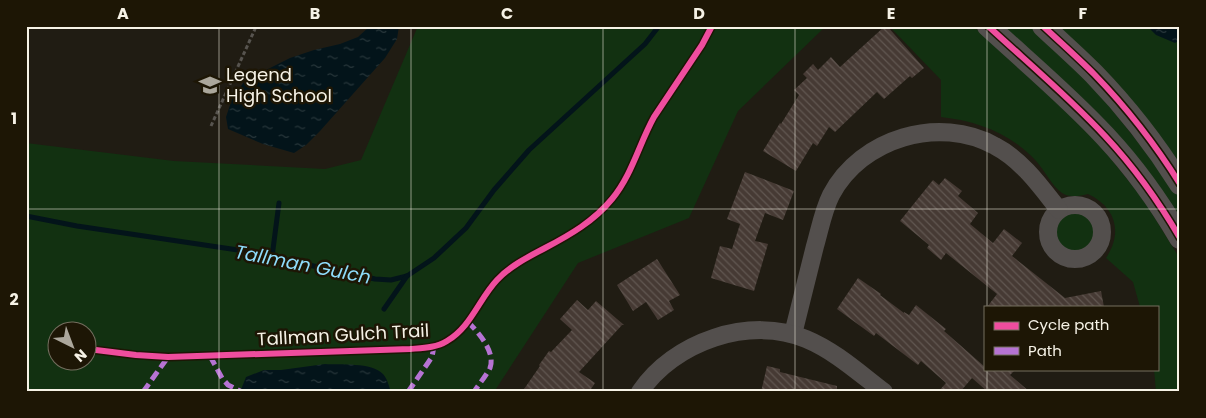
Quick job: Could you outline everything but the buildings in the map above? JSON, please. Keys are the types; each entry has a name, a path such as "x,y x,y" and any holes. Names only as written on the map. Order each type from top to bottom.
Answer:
{"street":[{"path":"988,26 1107,138 1147,187 1180,238"},
{"path":"1042,26 1092,73 1121,104 1147,135 1180,184"},
{"path":"793,334 823,216 830,197 840,180 855,164 886,143 914,134 938,132 950,132 975,137 996,146 1012,158 1026,171 1059,210"},
{"path":"640,392 649,380 669,362 691,347 718,337 743,332 769,331 793,334 816,344 833,354 884,392"}],"path":[{"path":"211,126 255,29 249,26"}],"green space":[{"path":"418,26 826,26 738,111 689,218 578,263 494,392 26,392 26,143 174,161 325,169 361,160"},
{"path":"889,26 973,26 1081,125 1143,199 1180,258 1180,392 1156,392 1154,370 1158,370 1158,306 1140,306 1133,282 1106,258 1111,249 1115,230 1114,222 1105,206 1098,199 1088,194 1072,196 1062,193 1027,152 994,130 968,122 941,117 941,80"},
{"path":"996,26 1034,26 1078,67 1180,196 1180,227"},
{"path":"1056,26 1180,26 1180,165"},
{"path":"1079,212 1086,215 1092,221 1095,232 1094,240 1086,249 1079,252 1071,252 1064,249 1056,240 1055,228 1058,221 1067,213"}],"water":[{"path":"370,26 399,26 397,39 385,58 306,145 294,153 263,144 228,129 226,117 232,99 244,82 290,58 358,37"},
{"path":"1147,26 1180,26 1180,40 1175,43 1156,35"},
{"path":"325,364 347,364 378,370 386,378 391,392 240,392 246,377 264,370 281,370"}],"waterway":[{"name":"Tallman Gulch","path":"26,216 77,226 238,250 375,279 391,280 407,276 434,258 466,228 494,190 529,150 645,44 659,26"},
{"path":"272,257 279,203"},
{"path":"384,309 407,276"}],"marked path":[{"path":"468,322 485,343 491,362 490,368 474,392"},
{"path":"408,392 432,357 434,346"},
{"path":"210,356 228,385 242,392"},
{"path":"143,392 168,357"}],"cycle path":[{"name":"Tallman Gulch Trail","path":"98,350 168,357 410,349 429,347 447,341 469,321 502,275 520,262 581,227 612,199 625,180 654,117 702,45 712,26"},
{"path":"988,26 1105,136 1146,185 1180,238"},
{"path":"1043,26 1094,74 1117,99 1140,126 1180,184"}],"place":[{"name":"Legend High School","path":"210,85"}]}
